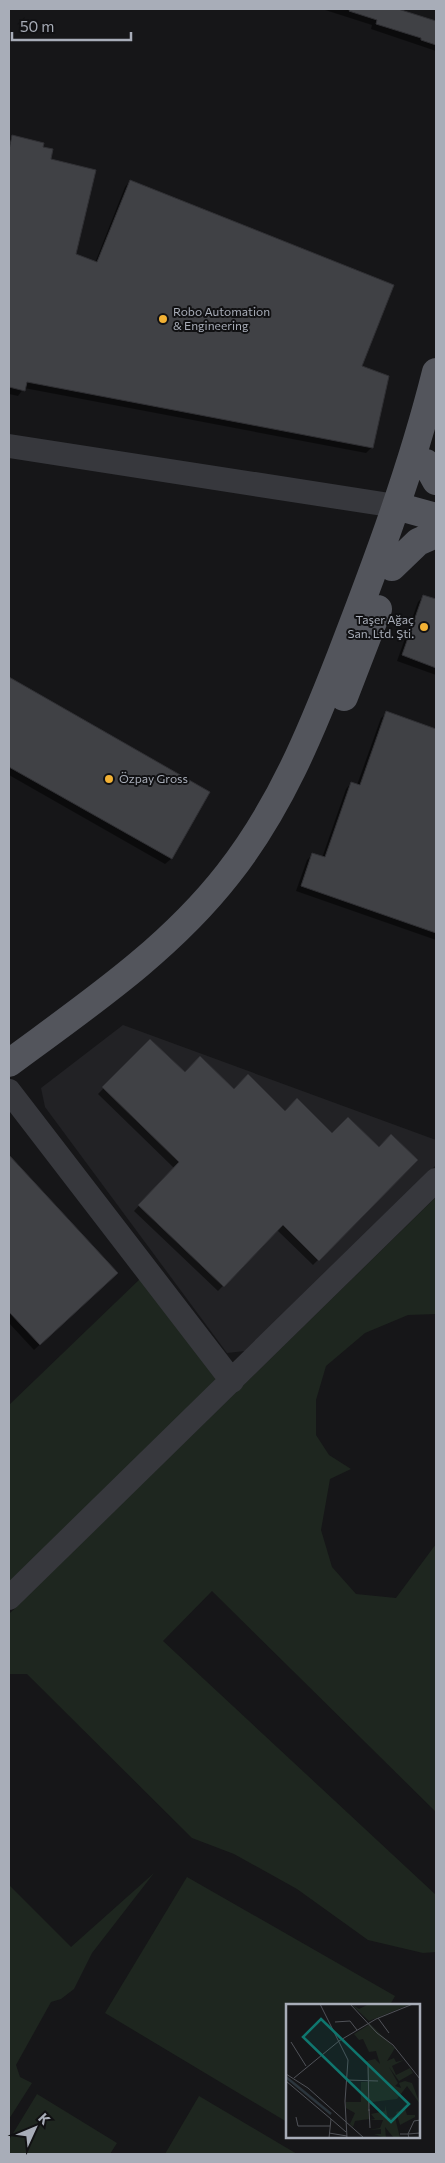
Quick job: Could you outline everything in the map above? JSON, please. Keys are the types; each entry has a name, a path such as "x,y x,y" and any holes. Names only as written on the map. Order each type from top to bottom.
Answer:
{"main road":[{"path":"9,1063 152,954 203,903 246,850 281,794 323,703 370,583 415,511 436,372"},
{"path":"9,1081 130,991 165,962 207,921 248,872 272,838 299,792 333,722 364,649 392,568 431,472 436,430"},
{"path":"392,568 418,542 436,534"}],"street":[{"path":"9,446 415,511"},
{"path":"9,1091 232,1381"},
{"path":"9,1598 436,1180"}],"shaded area":[{"path":"123,1025 436,1140 436,1165 330,1271 245,1351 227,1353 45,1107 41,1088"},
{"path":"436,1197 436,1314 408,1315 365,1333 326,1366 316,1400 316,1435 329,1455 351,1469 330,1479 321,1530 332,1567 356,1594 396,1598 436,1544 436,1812 212,1591 163,1641 436,1895 436,1952 423,1953 368,1940 297,1889 234,1854 192,1838 27,1674 9,1674 9,1614"},
{"path":"141,1278 215,1371 216,1385 9,1582 9,1405"},
{"path":"154,1873 92,1953 74,1989 61,1999 51,2002 16,2065 20,2077 32,2083 9,2119 9,1885 71,1947"},
{"path":"187,1877 395,1996 391,2004 286,2004 286,2121 105,2013"},
{"path":"37,2094 117,2143 110,2154 9,2154 9,2140"},
{"path":"199,2096 297,2154 165,2154"}],"building":[{"path":"350,9 398,9 436,21 436,45 421,40 421,38 376,24 377,20 349,11"},
{"path":"12,135 44,143 43,147 53,149 51,159 96,170 76,254 97,262 130,180 394,285 362,366 389,376 373,448 27,382 25,391 9,387 9,150"},
{"name":"Taşer Ağaç San. Ltd. Şti.","path":"423,595 436,599 436,668 402,655"},
{"name":"Özpay Gross","path":"9,677 210,792 172,859 9,767"},
{"path":"386,711 436,729 436,933 301,886 312,853 325,857 351,782 360,785"},
{"path":"150,1039 185,1072 200,1056 234,1089 248,1074 285,1111 297,1098 332,1133 348,1117 379,1147 391,1134 418,1160 319,1261 283,1225 224,1287 138,1205 179,1162 102,1087"},
{"path":"9,1155 118,1273 40,1345 9,1312"}],"place":[{"name":"Robo Automation & Engineering","path":"163,319"},
{"name":"Taşer Ağaç San. Ltd. Şti.","path":"424,627"},
{"name":"Özpay Gross","path":"109,779"}]}
